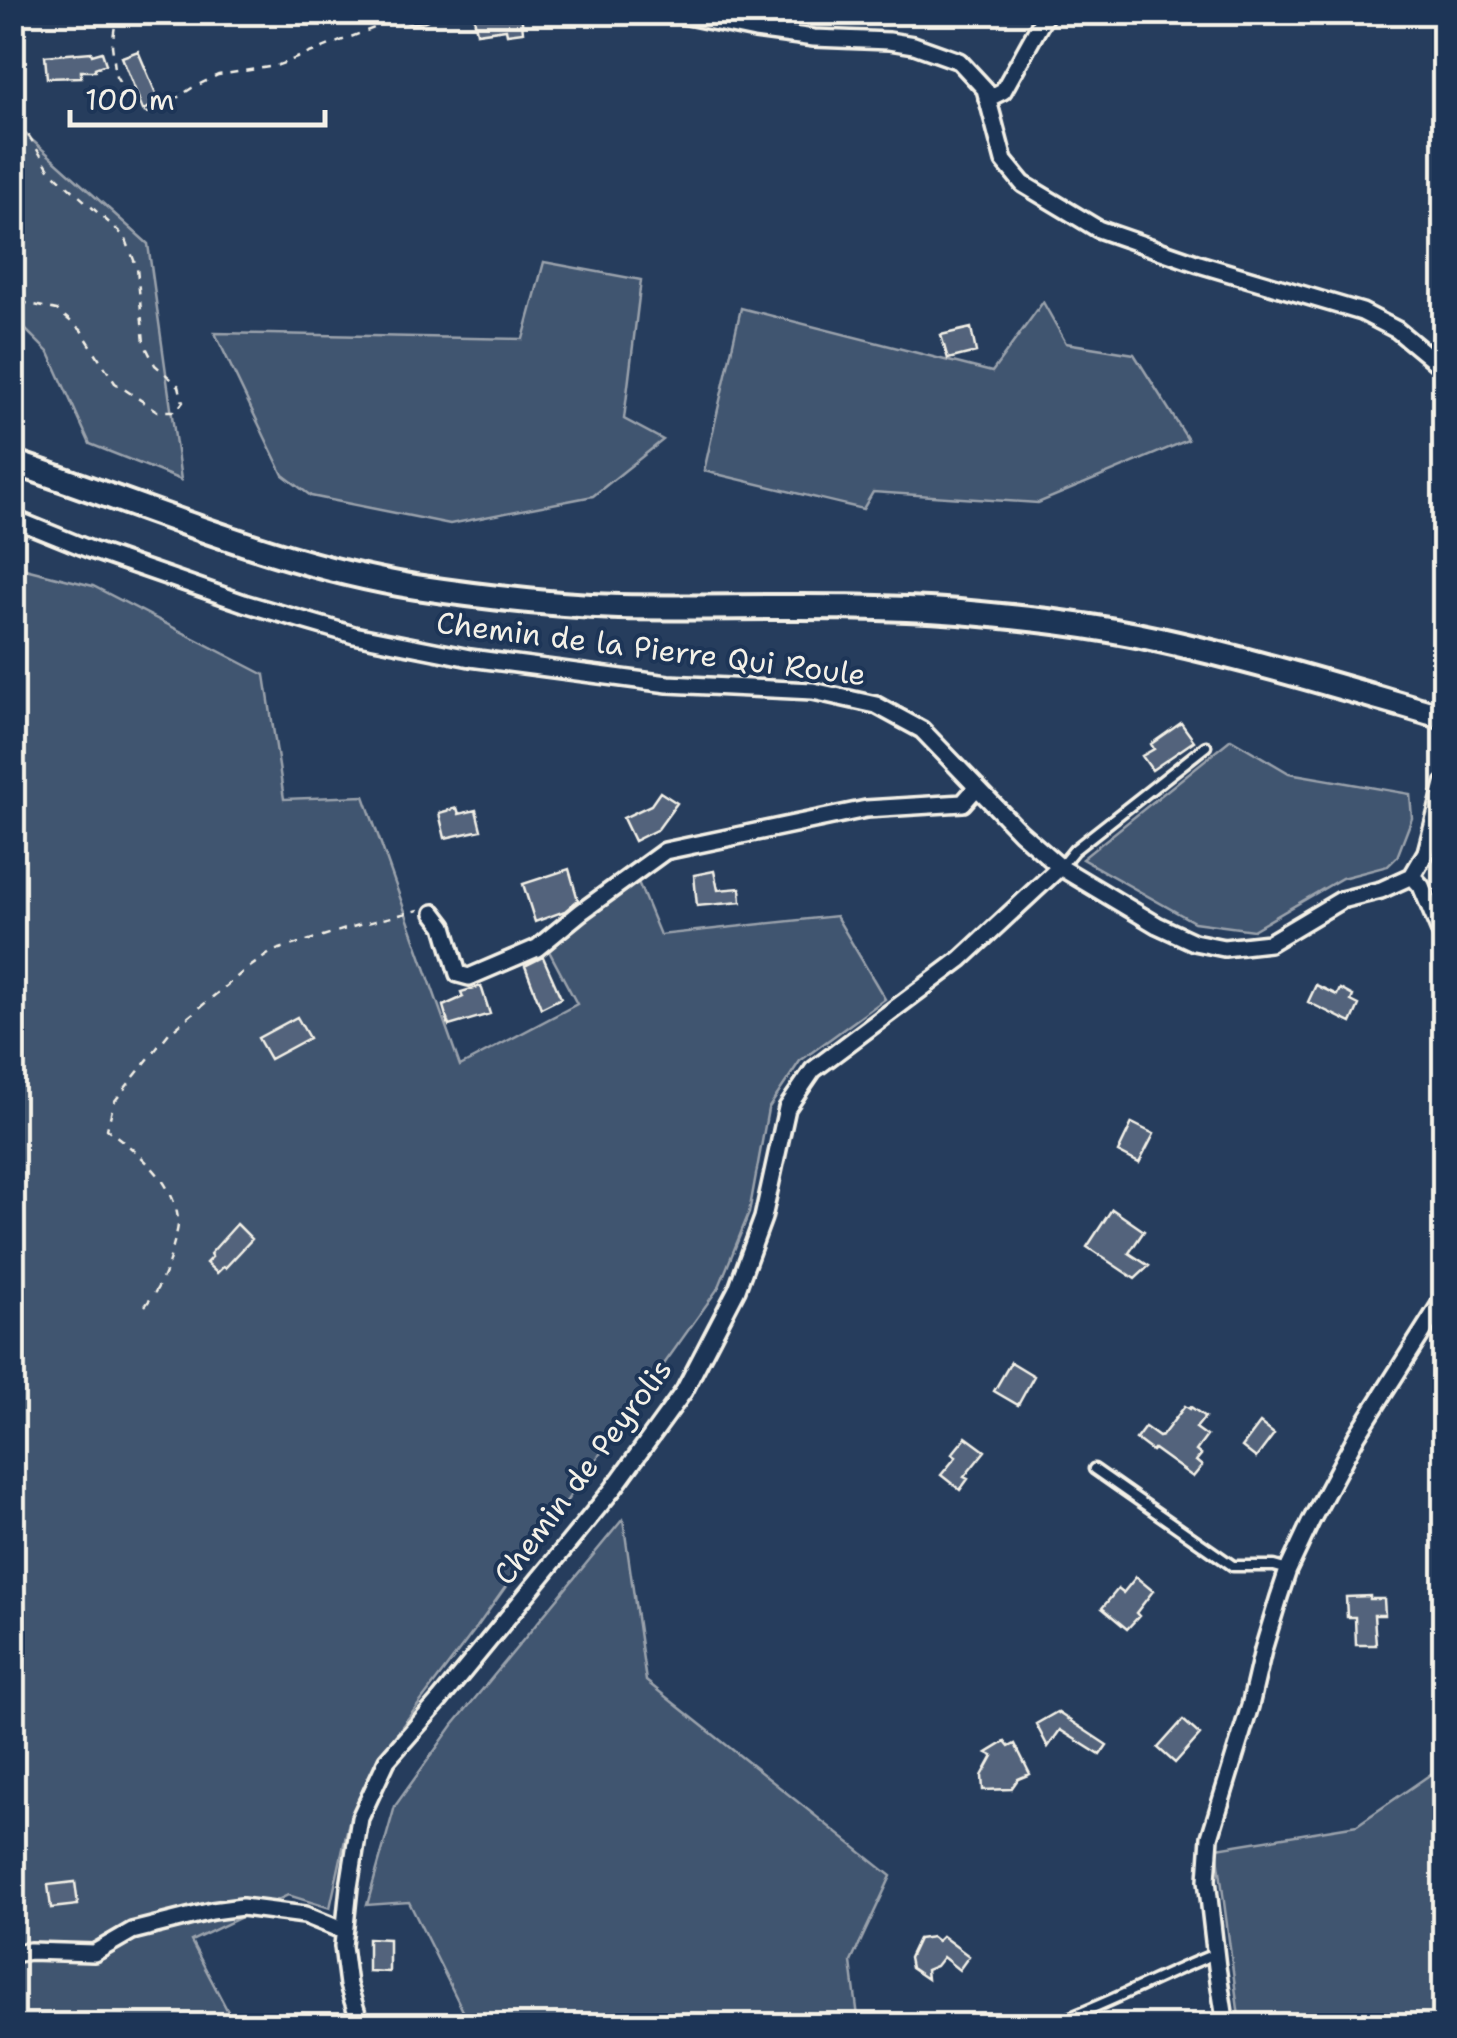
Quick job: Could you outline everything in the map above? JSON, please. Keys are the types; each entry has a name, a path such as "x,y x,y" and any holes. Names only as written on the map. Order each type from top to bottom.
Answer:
{"main road":[{"path":"12,462 227,537 328,568 412,586 514,600 616,606 863,608 1056,621 1265,666 1444,717"}],"street":[{"path":"404,15 422,12"},
{"path":"668,12 814,38 914,45 959,61 985,89 1004,161 1023,184 1098,229 1198,264 1362,312 1397,330 1444,369"},
{"path":"988,99 1003,91 1047,12"},
{"name":"Chemin de la Pierre Qui Roule","path":"12,518 244,603 354,635 488,660 668,684 813,691 876,705 922,730 1020,832 1060,867"},
{"path":"1060,867 1157,925 1194,942 1224,948 1270,943 1341,900 1381,890 1412,876 1426,852 1444,784"},
{"path":"434,913 444,926 458,974 469,978 537,948 665,851 866,809 963,803 977,787"},
{"name":"Chemin de Peyrolis","path":"361,2026 348,1986 343,1946 348,1887 360,1818 387,1760 613,1489 684,1391 737,1289 763,1218 788,1108 813,1070 961,958 1060,867"},
{"path":"1412,876 1421,886 1444,941"},
{"path":"1226,2026 1207,1880 1210,1837 1263,1650 1288,1570 1356,1437 1444,1298"},
{"path":"12,1954 94,1952 132,1931 242,1907 304,1914 344,1931"}],"lane":[{"path":"1060,867 1074,850 1206,746"},
{"path":"1094,1469 1233,1566 1288,1570"},
{"path":"1047,2026 1215,1954"}],"path":[{"path":"117,12 112,45 116,77 135,109 147,113 218,74 276,66 404,15"},
{"path":"12,108 49,170 124,236 136,268 144,343 155,366 179,386 183,402 176,411 156,411 115,383 81,330 57,310 12,300"},
{"path":"145,1306 157,1291 170,1261 179,1222 170,1192 144,1158 108,1128 114,1102 169,1034 273,950 416,910 434,913"}],"shaded area":[{"path":"13,123 148,244 181,480 90,444 49,353 13,317"},
{"path":"544,262 641,280 624,419 663,440 593,496 450,524 311,496 283,475 215,333 523,339"},
{"path":"1043,302 1066,343 1134,354 1188,440 1038,503 873,492 863,509 704,471 741,308 992,372"},
{"path":"13,566 93,586 265,675 284,799 364,796 460,1066 577,1004 549,951 636,877 660,935 836,916 885,999 800,1061 768,1109 749,1213 719,1287 477,1627 379,1757 350,1817 330,1908 288,1895 191,1941 235,2025 13,2026"},
{"path":"1231,739 1289,773 1410,794 1412,818 1397,857 1388,866 1342,878 1253,930 1194,922 1082,859"},
{"path":"623,1519 646,1681 891,1876 851,1962 859,2025 470,2025 409,1902 367,1905 395,1806 453,1725"},
{"path":"1444,1765 1444,2025 1240,2025 1217,1848 1357,1825"}],"building":[{"path":"521,12 523,32 507,34 506,29 477,33 474,17"},
{"path":"138,51 160,103 143,110 122,57"},
{"path":"102,52 106,64 95,71 81,71 81,77 47,78 45,56"},
{"path":"971,328 976,352 948,359 941,335"},
{"path":"1181,723 1194,741 1152,770 1142,756 1154,749 1151,744"},
{"path":"660,792 677,803 658,829 634,841 623,818 651,805"},
{"path":"457,808 459,814 476,810 481,830 445,838 439,813"},
{"path":"569,869 578,900 565,911 535,922 523,884"},
{"path":"714,871 718,890 740,888 741,902 697,906 694,875"},
{"path":"543,957 561,998 541,1008 525,966"},
{"path":"1316,985 1337,995 1340,989 1353,996 1351,1001 1359,1005 1351,1023 1308,1002"},
{"path":"481,986 490,1014 449,1026 443,1006 463,997 461,992"},
{"path":"297,1017 309,1038 270,1059 258,1038"},
{"path":"1132,1123 1154,1134 1139,1163 1118,1152"},
{"path":"1112,1209 1144,1231 1129,1253 1149,1266 1135,1279 1087,1247"},
{"path":"237,1224 252,1239 217,1273 206,1263"},
{"path":"1011,1362 1034,1376 1018,1405 994,1391"},
{"path":"1185,1406 1205,1417 1196,1428 1207,1436 1196,1451 1201,1455 1196,1461 1202,1466 1193,1477 1136,1439 1145,1427 1162,1436"},
{"path":"1260,1423 1274,1434 1256,1458 1242,1447"},
{"path":"966,1437 985,1451 964,1477 968,1479 960,1490 941,1475"},
{"path":"1136,1577 1153,1591 1127,1629 1102,1608 1118,1589 1123,1593"},
{"path":"1346,1597 1384,1599 1385,1615 1374,1615 1376,1645 1356,1645 1355,1617 1347,1617"},
{"path":"1057,1712 1107,1745 1100,1755 1060,1730 1048,1747 1036,1724"},
{"path":"1183,1720 1200,1735 1175,1763 1158,1748"},
{"path":"1005,1742 1009,1747 1015,1744 1030,1774 1018,1779 1011,1789 983,1790 982,1776 993,1756 987,1753"},
{"path":"75,1882 78,1905 51,1908 48,1885"},
{"path":"942,1936 969,1956 959,1970 943,1957 926,1970 927,1979 911,1968 909,1958 918,1939 932,1937 937,1941"},
{"path":"368,1938 389,1939 389,1972 368,1971"}]}
